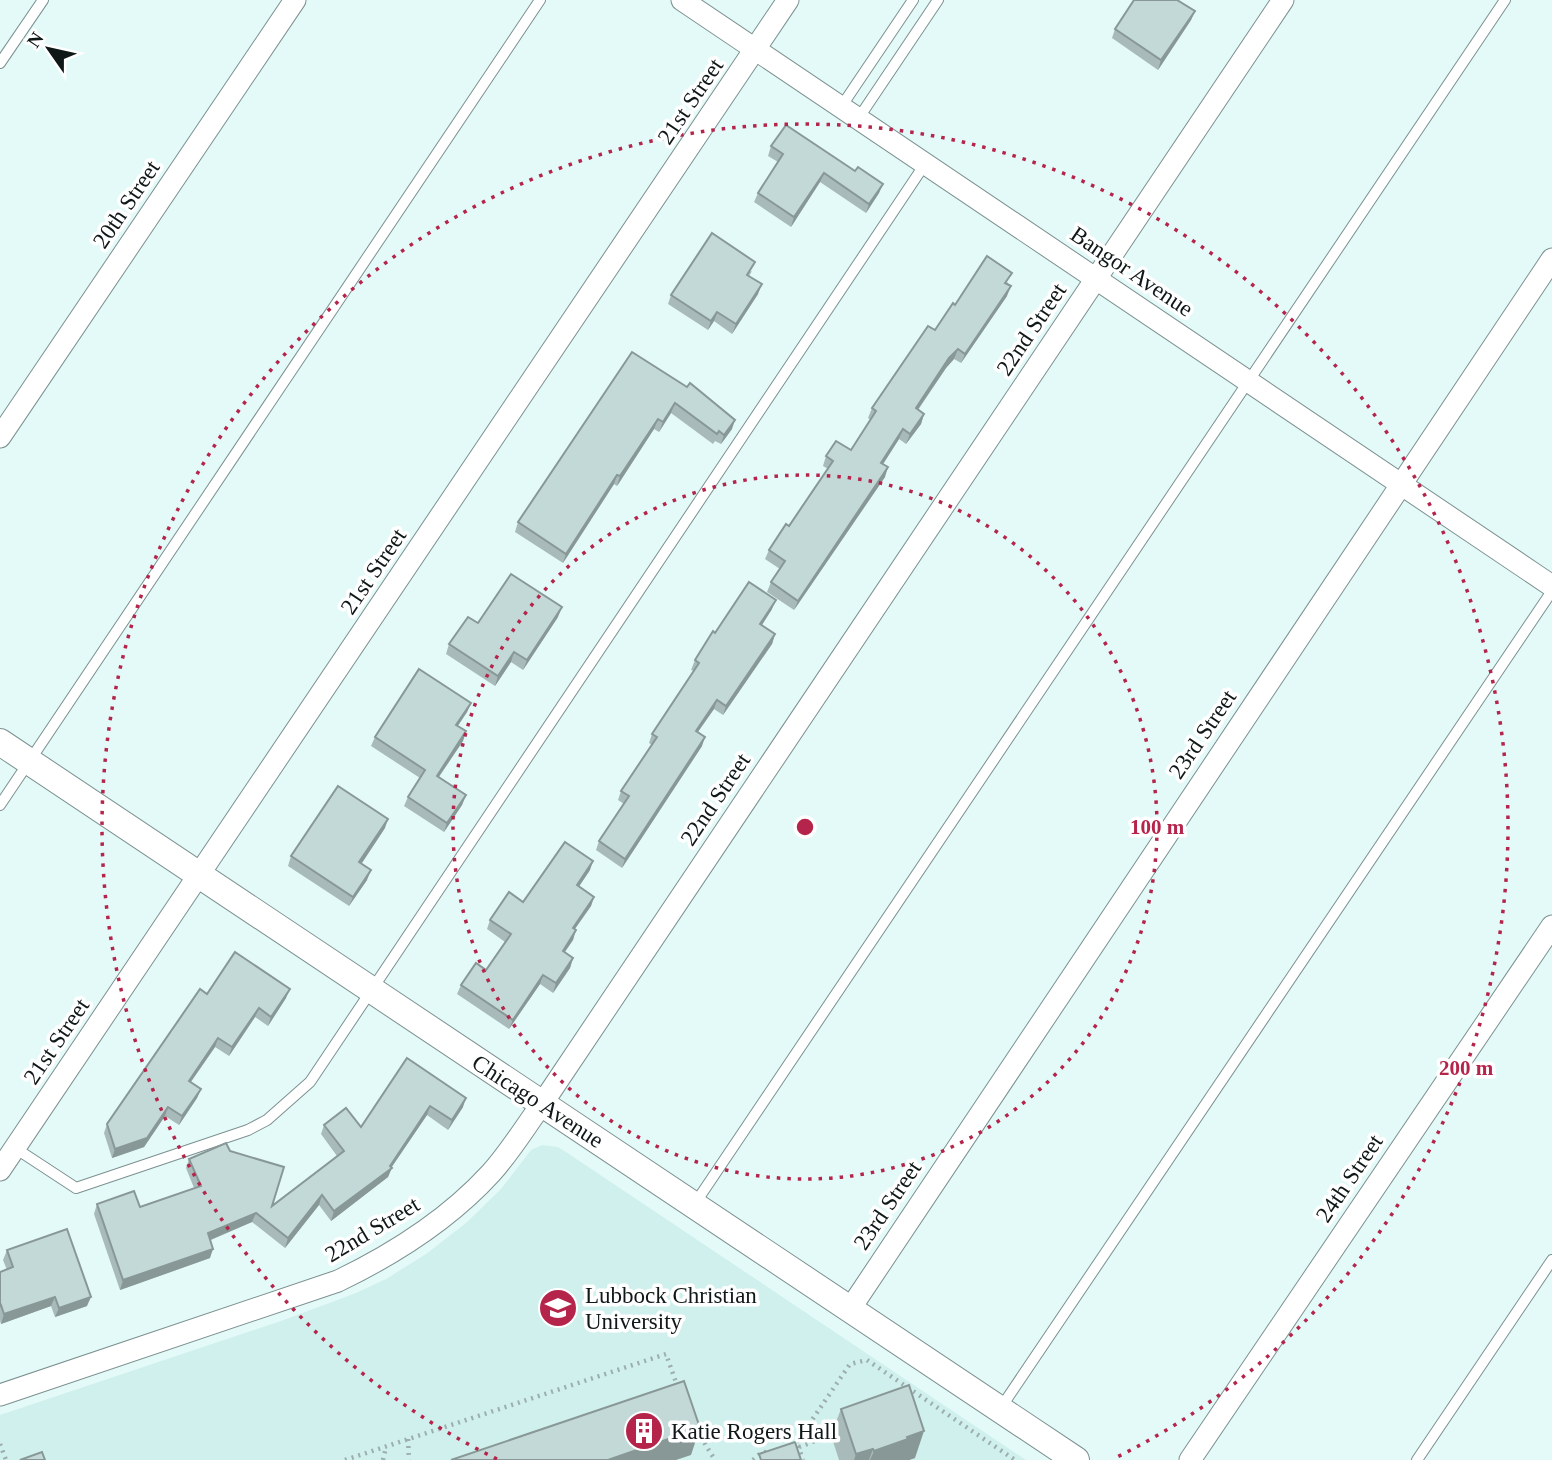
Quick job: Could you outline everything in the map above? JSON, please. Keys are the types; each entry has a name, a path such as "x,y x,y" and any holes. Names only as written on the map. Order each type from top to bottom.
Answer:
{"street":[{"name":"20th Street","path":"0,437 295,0"},
{"name":"Bangor Avenue","path":"682,0 1401,484 1552,589"},
{"name":"21st Street","path":"0,1170 200,877 788,0"},
{"name":"22nd Street","path":"0,1395 313,1290 365,1268 418,1236 471,1193 512,1147 1283,0"},
{"name":"23rd Street","path":"850,1309 1552,259"},
{"name":"Chicago Avenue","path":"0,742 1076,1460"},
{"name":"24th Street","path":"1191,1460 1552,926"}],"lane":[{"path":"0,63 43,0"},
{"path":"0,805 540,0"},
{"path":"849,113 913,0"},
{"path":"849,113 938,0"},
{"path":"694,1205 1505,0"},
{"path":"15,1148 76,1188 248,1130 267,1120 310,1083 925,164"},
{"path":"1000,1409 1552,589"},
{"path":"1417,1460 1552,1260"}],"path":[{"path":"345,1460 666,1354 679,1390"},
{"path":"788,1456 850,1364 867,1360 1015,1460"},
{"path":"694,1426 715,1460"},
{"path":"798,1444 835,1433"},
{"path":"408,1439 410,1460"},
{"path":"0,1444 6,1460"},
{"path":"798,1444 803,1460"},
{"path":"383,1460 386,1447"},
{"path":"753,1460 762,1451 775,1459"}],"shaded area":[{"name":"Lubbock Christian University","path":"542,1145 558,1147 566,1152 1026,1460 0,1460 0,1415 278,1322 386,1279 426,1254 466,1223 501,1189 531,1150"}],"building":[{"path":"1134,0 1177,0 1195,11 1161,60 1115,29"},
{"path":"786,125 855,171 858,167 883,184 869,204 824,173 794,217 758,193 783,154 771,146"},
{"path":"712,233 755,262 747,275 762,284 736,324 717,312 711,321 671,295"},
{"path":"987,256 1012,273 1005,283 1011,286 965,354 958,349 949,358 916,408 924,414 910,434 903,429 881,463 888,467 798,601 771,582 785,561 769,550 786,524 789,526 833,461 826,456 836,441 851,450 876,411 872,408 928,326 935,330"},
{"path":"632,352 687,387 690,383 735,420 724,435 719,431 717,434 675,403 663,422 658,419 620,476 617,475 566,554 518,522"},
{"path":"511,574 562,607 527,660 514,652 498,676 449,644 468,617 478,623"},
{"path":"749,582 776,600 760,624 775,634 726,706 717,700 696,731 705,737 625,859 599,841 629,796 621,791 657,737 652,734 699,663 695,660"},
{"path":"419,669 471,703 456,725 466,731 437,776 466,795 447,823 408,797 425,770 375,737"},
{"path":"338,786 388,819 359,862 371,870 353,897 291,856"},
{"path":"565,842 593,861 577,885 594,897 573,928 576,930 563,951 573,958 556,983 543,975 513,1020 461,985 476,963 486,970 511,934 490,920 509,892 523,902"},
{"path":"235,952 290,989 271,1017 259,1008 232,1047 218,1038 189,1081 201,1089 182,1116 168,1107 147,1138 115,1149 107,1124 200,989 207,994"},
{"path":"407,1058 466,1098 452,1120 430,1106 390,1166 392,1168 334,1211 322,1195 288,1238 256,1213 208,1233 213,1249 123,1280 97,1204 134,1191 140,1207 201,1186 189,1159 226,1143 230,1151 284,1167 272,1206 344,1151 324,1125 346,1108 361,1127"},
{"path":"67,1229 91,1297 59,1308 55,1297 4,1314 0,1306 0,1272 13,1267 7,1250"},
{"path":"684,1381 700,1428 608,1460 451,1460"},
{"path":"909,1385 924,1431 874,1451 873,1449 856,1454 841,1409"},
{"path":"795,1442 801,1460 761,1460 759,1454"},
{"path":"42,1452 45,1460 20,1460"}],"place":[{"name":"Lubbock Christian University","path":"558,1308"},
{"name":"Katie Rogers Hall","path":"644,1431"}]}
